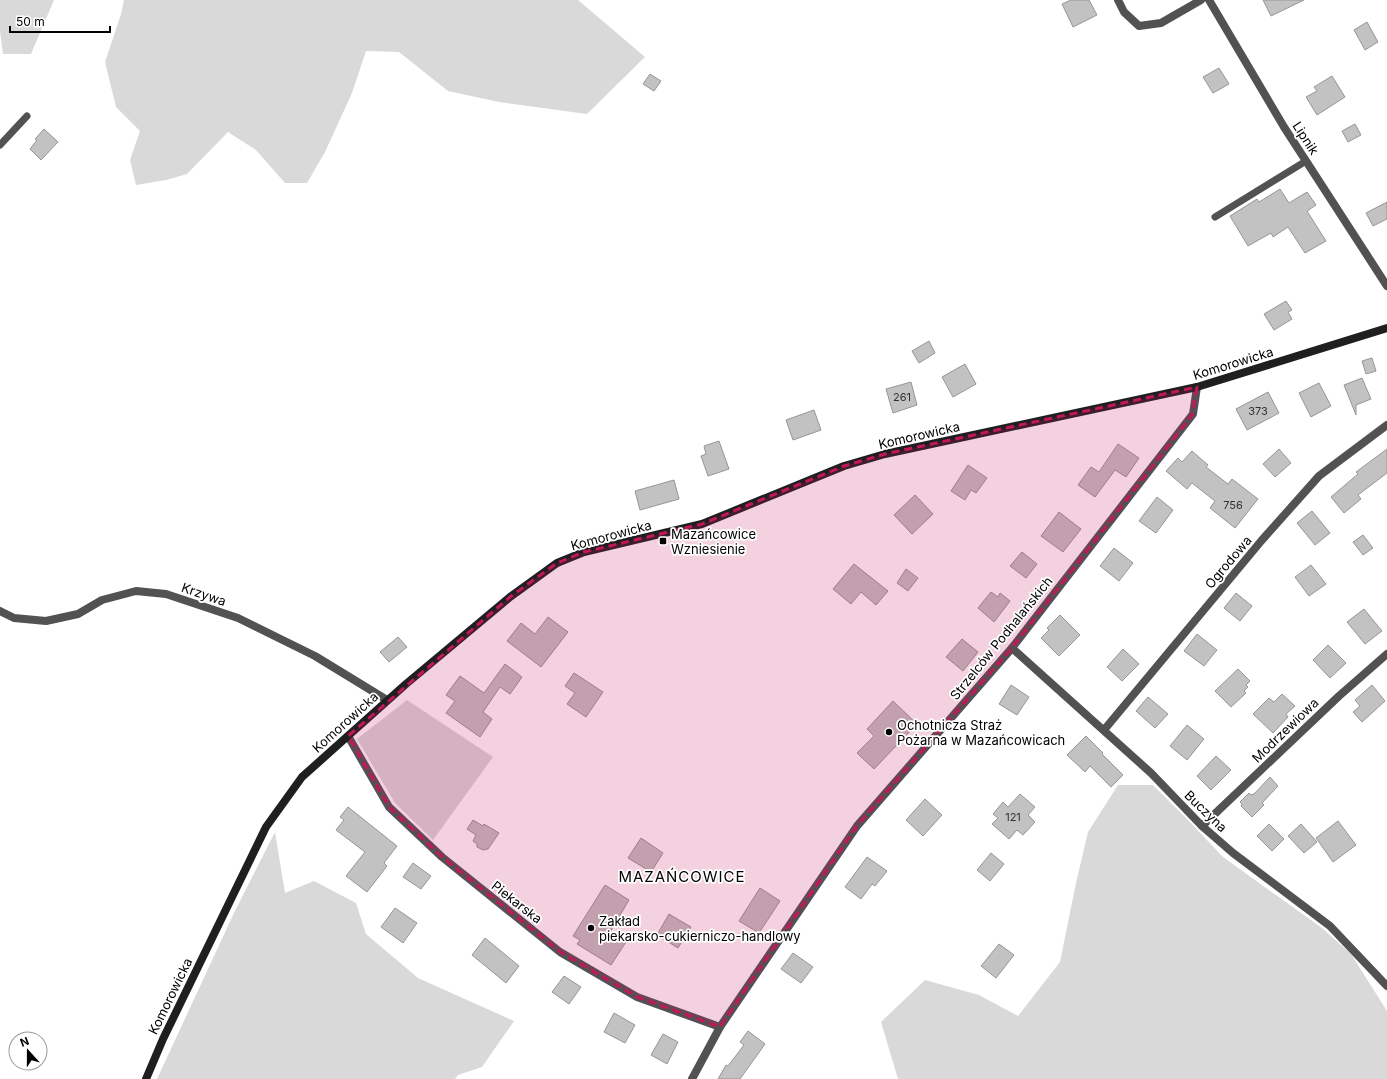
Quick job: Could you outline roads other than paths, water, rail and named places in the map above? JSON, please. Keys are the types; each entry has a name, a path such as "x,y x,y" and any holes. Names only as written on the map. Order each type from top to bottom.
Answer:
{"street":[{"path":"1118,0 1124,12 1139,26 1161,23 1201,0"},
{"name":"Lipnik","path":"1209,0 1284,127 1387,286"},
{"name":"Komorowicka","path":"146,1079 162,1039 266,827 302,777 387,700 510,597 557,564 584,552 702,524 844,466 885,454 1197,387 1387,328"},
{"name":"Strzelców Podhalańskich","path":"692,1079 720,1027 857,826 1012,648 1193,414 1197,387"},
{"name":"Ogrodowa","path":"1104,730 1262,540 1319,476 1387,425"},
{"name":"Krzywa","path":"0,612 14,618 46,621 78,614 102,600 136,591 166,594 238,618 315,656 387,700"},
{"name":"Buczyna","path":"1012,648 1151,773 1202,826 1233,853 1330,926 1387,986"},
{"name":"Modrzewiowa","path":"1202,826 1339,696 1387,654"},
{"name":"Piekarska","path":"348,736 390,807 442,857 560,952 637,997 720,1027"}],"lane":[{"path":"0,145 27,116"},
{"path":"1215,217 1306,162"}],"place":[{"name":"Mazańcowice Wzniesienie","path":"663,541"},
{"name":"Ochotnicza Straż Pożarna w Mazańcowicach","path":"889,732"},
{"name":"Zakład piekarsko-cukierniczo-handlowy","path":"591,928"}],"district":[{"name":"MAZAŃCOWICE","path":"682,877"}]}
